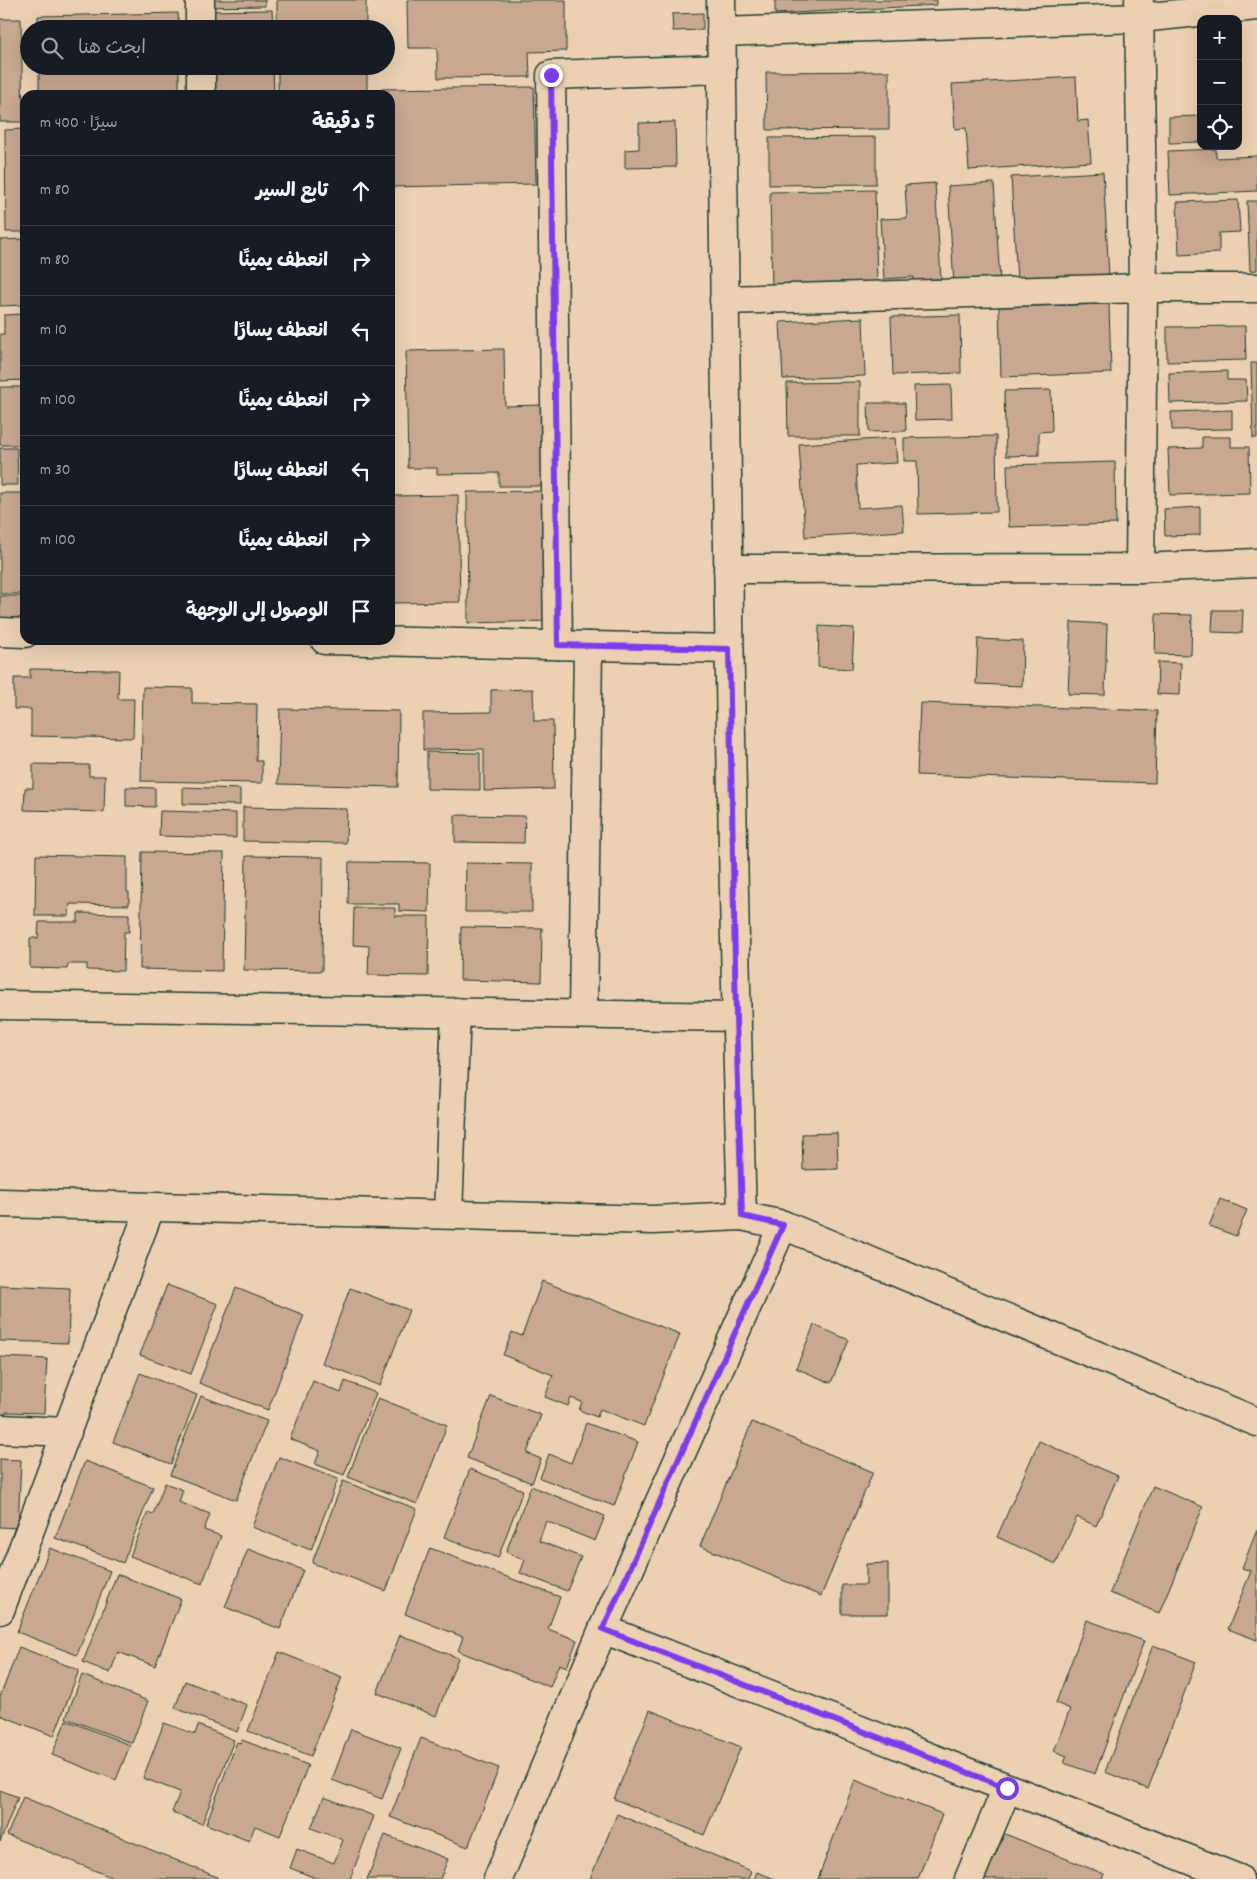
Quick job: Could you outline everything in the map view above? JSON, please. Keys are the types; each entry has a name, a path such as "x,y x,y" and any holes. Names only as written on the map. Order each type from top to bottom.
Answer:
{"street":[{"path":"200,0 200,20"},
{"path":"721,0 729,649 742,1216"},
{"path":"721,32 1140,9 1257,6"},
{"path":"1140,9 1143,288 1140,568"},
{"path":"558,645 551,75 722,69"},
{"path":"201,75 201,90"},
{"path":"724,300 1143,288 1257,288"},
{"path":"728,569 1140,568 1257,563"},
{"path":"0,632 20,633"},
{"path":"395,642 729,649"},
{"path":"583,1014 588,646"},
{"path":"0,1005 736,1017"},
{"path":"448,1214 456,1012"},
{"path":"0,1203 653,1220 742,1216 783,1225 1257,1422"},
{"path":"0,1610 150,1208"},
{"path":"498,1879 603,1629 783,1225"},
{"path":"0,1429 67,1432"},
{"path":"603,1629 1239,1879"},
{"path":"969,1879 1007,1788"}],"building":[{"path":"204,0 265,0 265,6 204,7"},
{"path":"277,0 366,0 366,20 277,20"},
{"path":"407,0 566,0 566,51 529,52 530,77 438,78 437,48 408,48"},
{"path":"775,0 937,0 937,5 775,14"},
{"path":"272,10 273,20 206,20 206,11"},
{"path":"178,13 178,20 38,20 38,16"},
{"path":"703,13 703,30 673,31 672,14"},
{"path":"0,19 21,19 20,75 22,75 22,90 20,90 20,122 0,122"},
{"path":"889,71 889,129 767,130 766,72"},
{"path":"39,75 179,75 179,90 39,90"},
{"path":"206,75 273,75 274,90 207,90"},
{"path":"278,75 367,75 367,90 278,90"},
{"path":"1076,77 1078,121 1088,120 1091,162 969,170 966,128 955,129 952,84"},
{"path":"534,87 536,184 395,187 395,90 378,89"},
{"path":"1197,116 1197,142 1169,143 1169,117"},
{"path":"675,122 676,167 625,168 625,150 639,149 639,123"},
{"path":"20,129 20,232 6,232 5,130"},
{"path":"876,137 876,184 769,185 769,138"},
{"path":"1216,150 1216,158 1257,156 1257,191 1170,195 1168,151"},
{"path":"1103,172 1109,276 1017,281 1011,177"},
{"path":"935,183 941,279 914,280 914,277 884,279 880,219 907,218 905,185"},
{"path":"994,183 1000,282 954,285 948,186"},
{"path":"875,190 877,289 772,291 770,192"},
{"path":"1238,200 1240,232 1219,233 1219,253 1179,255 1177,202"},
{"path":"1247,201 1257,201 1257,270 1250,271"},
{"path":"20,239 20,305 0,306 0,240"},
{"path":"1109,304 1111,373 1001,377 999,307"},
{"path":"20,314 20,380 0,381 0,334 4,334 4,315"},
{"path":"960,315 961,373 893,375 891,317"},
{"path":"863,318 865,376 783,379 780,322"},
{"path":"1245,326 1246,360 1167,362 1167,327"},
{"path":"504,349 505,406 543,405 544,486 499,486 499,473 437,474 437,468 408,468 406,351"},
{"path":"1251,363 1257,363 1257,438 1253,438"},
{"path":"1227,371 1227,380 1246,380 1247,401 1170,403 1169,373"},
{"path":"860,382 860,436 788,436 787,383"},
{"path":"951,385 952,419 915,420 914,386"},
{"path":"0,387 20,387 20,445 0,445"},
{"path":"1051,390 1052,431 1039,432 1039,455 1006,456 1004,391"},
{"path":"868,403 905,403 906,431 869,432"},
{"path":"1232,410 1232,429 1172,430 1171,412"},
{"path":"996,436 997,512 918,514 917,461 904,461 904,438"},
{"path":"1202,437 1231,437 1231,447 1249,447 1250,493 1170,495 1168,449 1202,448"},
{"path":"895,438 897,463 856,465 858,508 902,505 904,531 805,537 799,444"},
{"path":"0,448 17,448 18,485 0,485"},
{"path":"1115,462 1116,524 1009,527 1007,465"},
{"path":"549,491 551,621 468,623 467,492"},
{"path":"0,493 20,493 20,594 0,594"},
{"path":"458,495 460,602 395,603 395,496"},
{"path":"1200,507 1200,535 1165,536 1164,509"},
{"path":"0,596 20,596 20,622 0,622"},
{"path":"1213,610 1243,610 1242,633 1212,632"},
{"path":"1156,614 1192,615 1191,655 1155,654"},
{"path":"1071,622 1107,624 1105,695 1068,694"},
{"path":"819,626 854,628 852,669 818,667"},
{"path":"978,639 1023,641 1022,686 976,684"},
{"path":"1158,662 1181,663 1180,695 1157,694"},
{"path":"30,669 119,670 118,699 134,699 133,738 31,736 31,709 14,709 14,678 30,678"},
{"path":"143,687 192,688 192,703 257,704 256,761 262,761 262,783 141,781"},
{"path":"533,689 534,721 553,721 554,789 484,791 484,749 423,750 423,713 491,712 491,690"},
{"path":"920,703 1157,711 1155,783 917,775"},
{"path":"280,709 399,711 398,787 278,784"},
{"path":"427,752 480,753 480,790 427,789"},
{"path":"33,764 89,765 89,776 105,776 104,812 24,810 25,788 33,788"},
{"path":"126,787 155,788 155,807 126,806"},
{"path":"183,787 240,789 240,805 183,804"},
{"path":"243,807 347,809 346,843 243,841"},
{"path":"160,811 236,813 236,838 159,836"},
{"path":"455,815 525,816 524,843 455,842"},
{"path":"142,852 224,853 222,971 140,969"},
{"path":"36,855 127,857 129,905 70,904 69,916 35,916"},
{"path":"246,856 323,857 322,971 244,970"},
{"path":"349,862 430,863 429,912 399,911 399,904 348,904"},
{"path":"466,863 532,864 532,912 465,912"},
{"path":"354,908 395,908 395,916 429,916 428,976 368,975 369,946 353,945"},
{"path":"78,913 129,914 129,932 124,932 123,971 87,970 87,964 68,964 67,969 30,968 30,938 38,938 39,922 78,922"},
{"path":"461,927 542,928 541,982 460,980"},
{"path":"837,1133 838,1169 803,1170 802,1134"},
{"path":"1220,1199 1247,1210 1236,1236 1209,1226"},
{"path":"542,1281 680,1334 644,1426 600,1409 597,1417 579,1410 582,1402 571,1398 568,1406 545,1397 553,1375 503,1355 512,1332 522,1336"},
{"path":"0,1285 70,1288 68,1343 0,1341"},
{"path":"167,1285 218,1304 191,1374 140,1355"},
{"path":"236,1288 304,1315 268,1410 199,1383"},
{"path":"350,1288 409,1310 380,1386 322,1363"},
{"path":"814,1325 849,1340 831,1383 796,1368"},
{"path":"0,1357 47,1359 44,1413 6,1412 5,1421 0,1421"},
{"path":"140,1373 197,1395 171,1464 113,1442"},
{"path":"313,1381 341,1393 345,1381 376,1393 344,1475 315,1464 320,1451 290,1439"},
{"path":"201,1396 267,1421 236,1500 170,1475"},
{"path":"491,1396 541,1415 527,1453 541,1459 532,1483 467,1458"},
{"path":"378,1398 447,1425 417,1504 348,1477"},
{"path":"752,1422 873,1472 821,1596 700,1546"},
{"path":"586,1423 638,1442 614,1506 540,1478 549,1454 571,1463"},
{"path":"1039,1441 1118,1476 1096,1526 1077,1517 1056,1564 997,1537"},
{"path":"279,1457 338,1479 311,1550 252,1527"},
{"path":"0,1459 21,1460 18,1528 0,1527"},
{"path":"85,1461 153,1487 123,1563 55,1538"},
{"path":"470,1469 523,1490 498,1558 444,1537"},
{"path":"343,1481 417,1509 386,1591 312,1563"},
{"path":"165,1483 183,1490 179,1502 210,1514 204,1530 221,1536 202,1584 130,1556 148,1512 153,1514"},
{"path":"531,1486 605,1516 595,1541 546,1521 539,1541 581,1557 567,1591 520,1573 525,1560 506,1552"},
{"path":"1153,1486 1203,1507 1159,1613 1110,1593"},
{"path":"1257,1530 1257,1640 1228,1629 1251,1571 1242,1568"},
{"path":"50,1548 110,1571 77,1655 17,1632"},
{"path":"430,1548 560,1597 548,1629 577,1640 567,1667 559,1664 550,1687 458,1651 463,1637 405,1614"},
{"path":"248,1549 303,1570 280,1629 225,1607"},
{"path":"888,1563 888,1614 842,1614 842,1585 866,1585 866,1564"},
{"path":"117,1574 181,1599 155,1666 118,1652 110,1673 83,1662"},
{"path":"1087,1620 1144,1641 1095,1774 1064,1763 1067,1756 1054,1751 1070,1709 1056,1703"},
{"path":"400,1635 458,1658 436,1716 377,1693"},
{"path":"1153,1645 1196,1662 1148,1789 1105,1772"},
{"path":"19,1647 79,1670 54,1736 0,1715 0,1697"},
{"path":"279,1652 342,1677 311,1756 248,1731"},
{"path":"82,1675 148,1701 132,1743 66,1718"},
{"path":"185,1681 247,1705 237,1732 175,1708"},
{"path":"650,1710 741,1747 704,1835 614,1799"},
{"path":"66,1720 130,1745 116,1780 52,1755"},
{"path":"164,1723 195,1734 198,1725 234,1740 202,1824 172,1812 180,1792 143,1778"},
{"path":"351,1729 401,1748 382,1799 332,1780"},
{"path":"421,1738 499,1768 468,1847 390,1817"},
{"path":"242,1740 308,1765 280,1836 255,1826 249,1841 206,1824 237,1742 240,1743"},
{"path":"855,1780 942,1814 918,1879 818,1879"},
{"path":"0,1790 18,1797 0,1842"},
{"path":"23,1797 217,1877 216,1879 116,1879 7,1835"},
{"path":"324,1797 374,1816 350,1879 318,1879 290,1868 297,1849 334,1863 343,1840 311,1828"},
{"path":"617,1814 751,1871 748,1879 590,1879"},
{"path":"1000,1832 1104,1874 1102,1879 981,1879"},
{"path":"385,1835 448,1859 440,1879 367,1879"},
{"path":"757,1872 775,1879 754,1879"}],"route":[{"path":"551,75 558,645 729,649 742,1216 783,1225 603,1629 1007,1788"}]}
